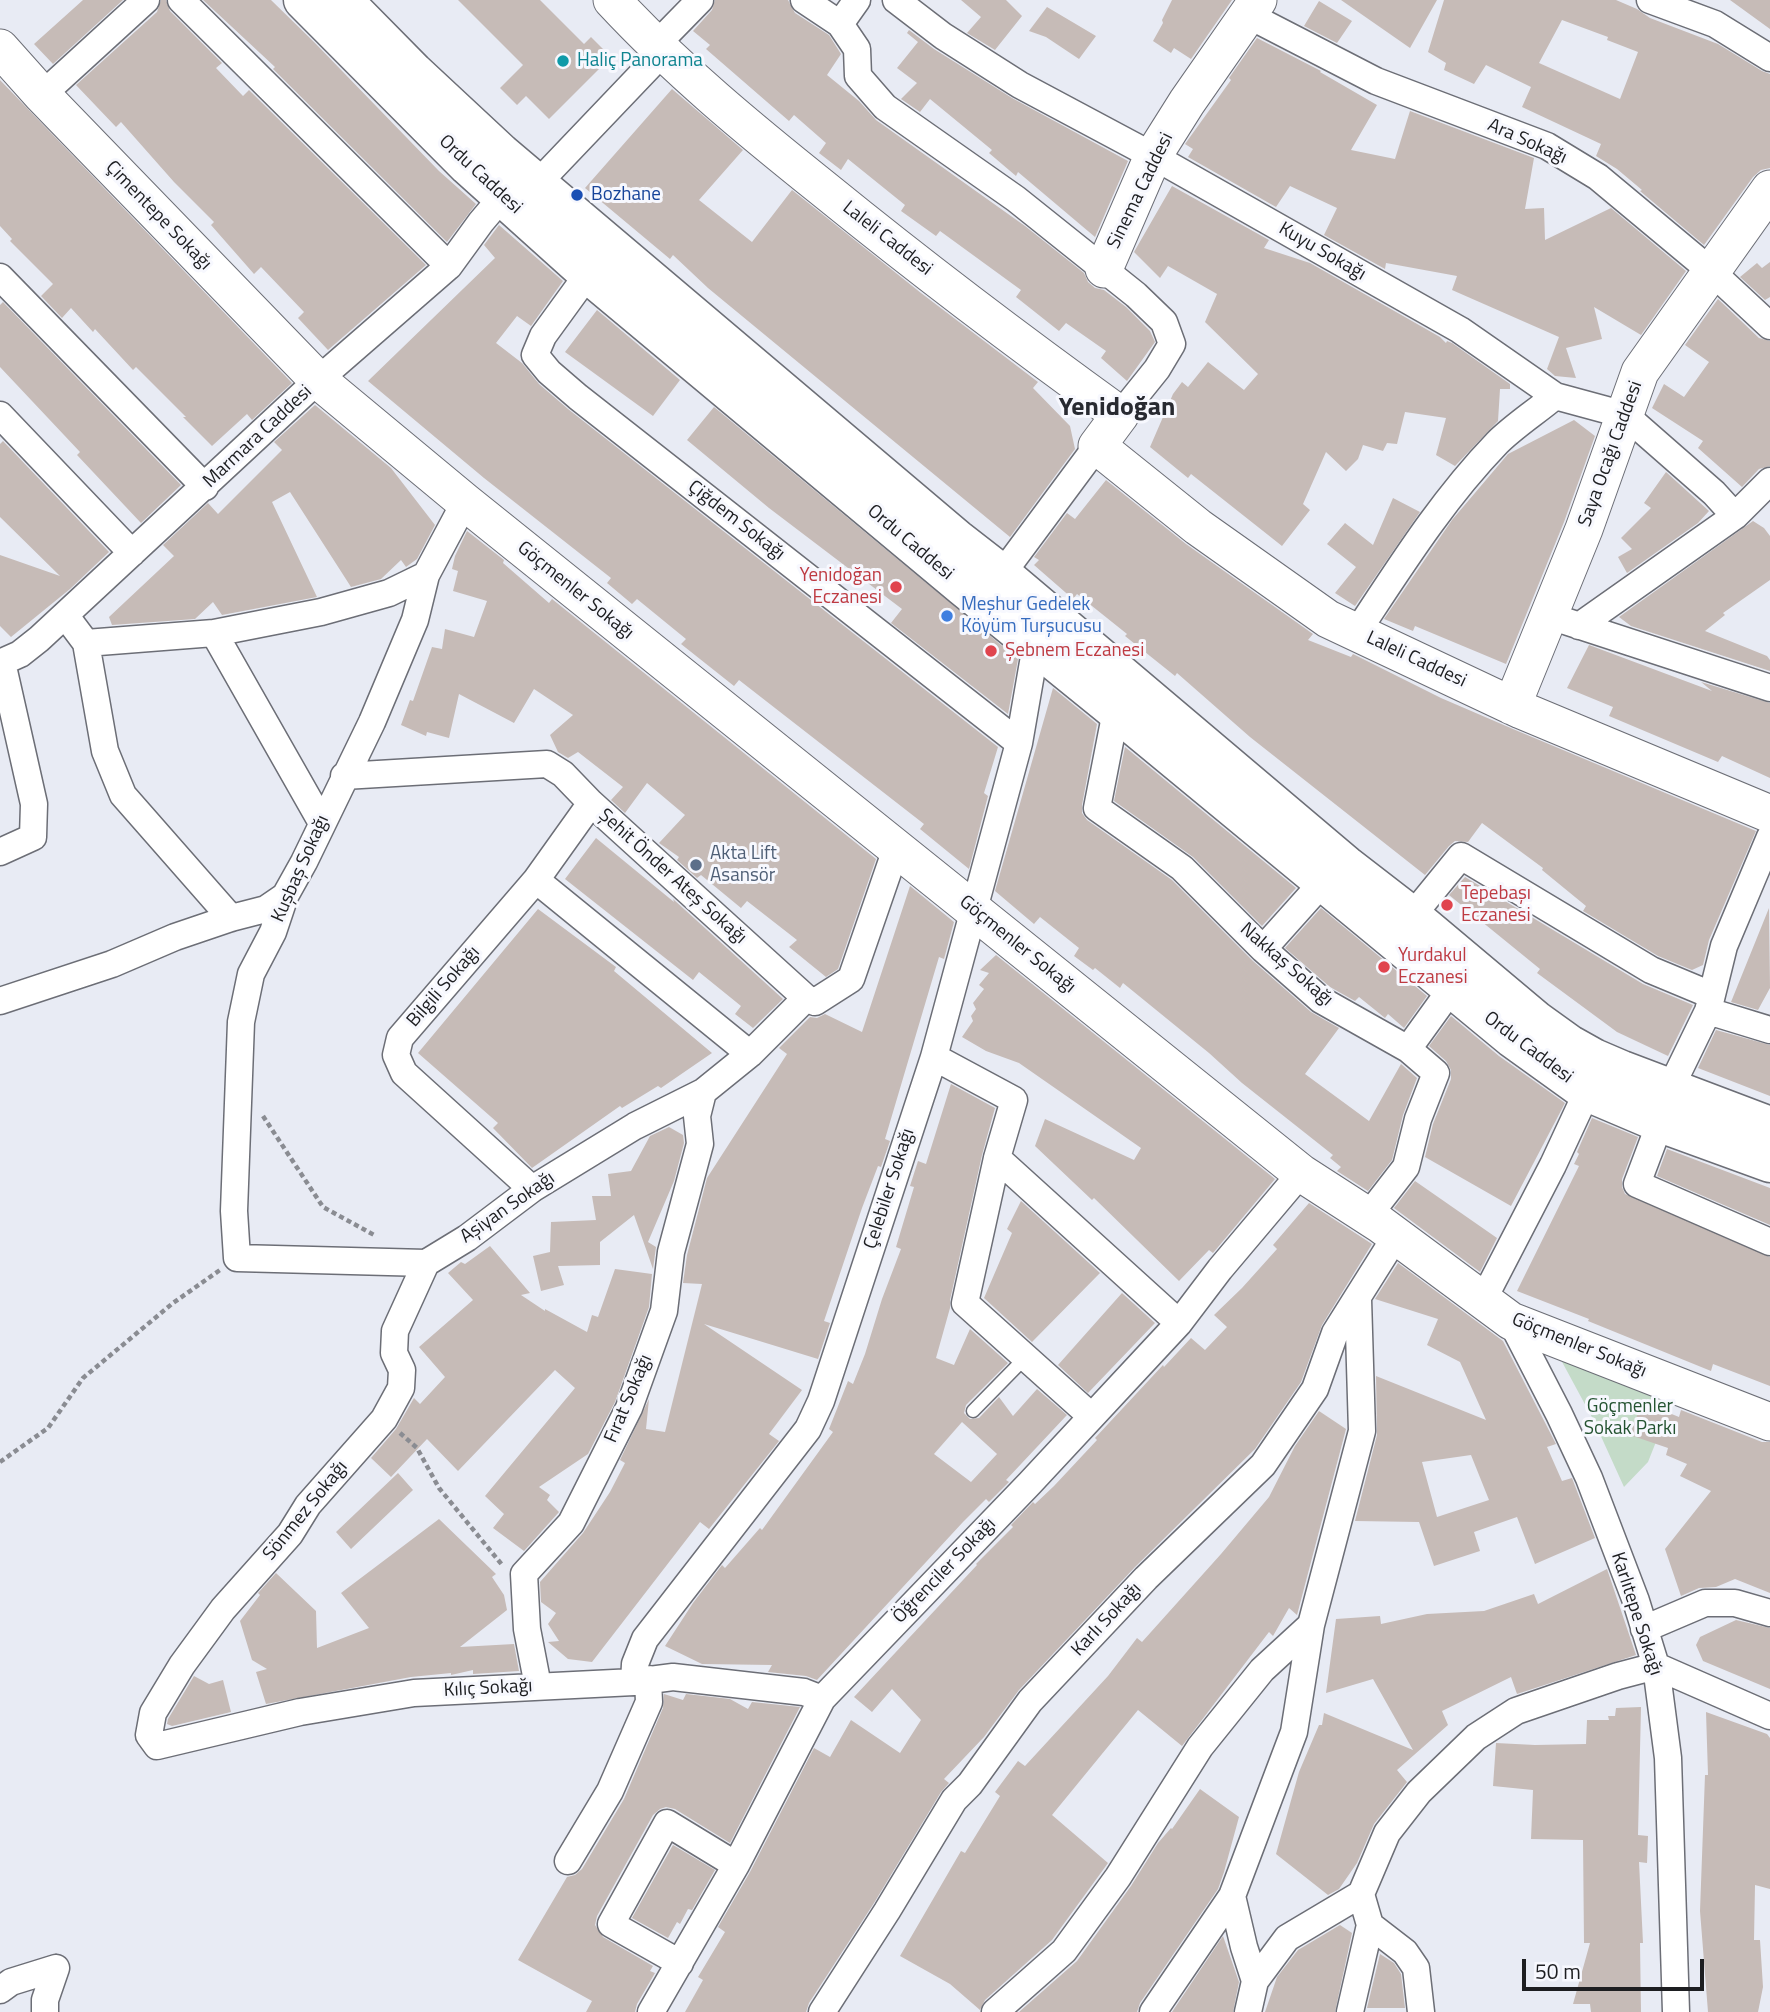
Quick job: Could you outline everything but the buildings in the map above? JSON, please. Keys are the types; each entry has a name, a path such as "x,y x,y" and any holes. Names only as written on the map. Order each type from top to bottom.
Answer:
{"main road":[{"name":"Ordu Caddesi","path":"303,0 468,166 520,190 1002,574 1335,856 1412,916 1444,969 1512,1038 1587,1092 1770,1126"},
{"name":"Ordu Caddesi","path":"342,0 414,72 520,190 588,274 962,587 1323,882 1444,969 1536,1021 1665,1106 1770,1163"},
{"path":"962,587 988,581 1002,574"}],"street":[{"path":"42,95 146,0"},
{"path":"181,0 449,266"},
{"name":"Laleli Caddesi","path":"612,0 659,49 732,116 888,241 1120,415"},
{"name":"Marmara Caddesi","path":"1,663 20,654 65,615 318,380 449,266 481,222 520,190 659,49 700,0"},
{"path":"804,0 840,24 856,49 858,76 885,107 1016,199 1104,269"},
{"path":"840,24 857,0"},
{"name":"Kuyu Sokağı","path":"896,0 943,36 1020,85 1153,156 1460,330 1555,396 1625,415 1714,493 1735,516"},
{"path":"1650,0 1714,24 1770,58"},
{"name":"Sinema Caddesi","path":"1002,574 1157,369 1172,344 1164,322 1104,269 1153,156 1253,8"},
{"name":"Ara Sokağı","path":"1253,8 1376,81 1547,146 1598,177 1712,272 1770,326"},
{"name":"Çimentepe Sokağı","path":"0,48 42,95 318,380"},
{"name":"Saya Ocağı Caddesi","path":"1512,706 1565,620 1640,372 1770,189"},
{"name":"Çiğdem Sokağı","path":"588,274 543,336 535,355 549,372 1019,743"},
{"path":"0,278 205,487"},
{"name":"Göçmenler Sokağı","path":"318,380 465,502 1301,1173 1382,1226 1497,1310 1770,1422"},
{"path":"1357,632 1412,547 1474,469 1499,441 1555,396"},
{"path":"0,415 132,553"},
{"name":"Laleli Caddesi","path":"1097,446 1220,543 1328,619 1512,706 1770,814"},
{"path":"1565,620 1735,516 1770,481"},
{"name":"Kuşbaş Sokağı","path":"237,1258 234,1211 241,1022 251,974 273,932 285,896 372,722 415,620 426,575 465,502"},
{"path":"86,643 214,633 321,612 388,593 426,575"},
{"path":"65,615 86,643 106,751 123,795 231,918"},
{"path":"1565,620 1770,688"},
{"path":"214,633 322,823"},
{"name":"Çelebiler Sokağı","path":"568,1861 610,1791 649,1702 635,1664 645,1639 808,1429 821,1401 934,1057 1019,743 1036,645"},
{"path":"0,852 33,836 34,804 1,663"},
{"name":"Nakkaş Sokağı","path":"1116,711 1097,808 1182,868 1263,949 1321,1000 1408,1049 1436,1073 1418,1119 1406,1167 1382,1226"},
{"name":"Şehit Önder Ateş Sokağı","path":"344,776 547,764 563,774 591,803 806,998"},
{"name":"Bilgili Sokağı","path":"532,1189 404,1073 396,1055 400,1038 536,880 591,803"},
{"path":"1770,836 1724,946 1710,1003 1665,1106 1637,1184 1770,1242"},
{"path":"806,998 815,1002 851,979 896,849"},
{"path":"1412,916 1461,856 1651,970 1710,1003 1770,1030"},
{"path":"536,880 750,1054"},
{"path":"1263,949 1323,882"},
{"path":"0,1001 112,964 175,937 266,909 285,896"},
{"path":"1408,1049 1444,969"},
{"name":"Aşiyan Sokağı","path":"426,1263 467,1238 532,1189 635,1126 703,1091 750,1054 806,998"},
{"path":"934,1057 1014,1100 997,1158 965,1303 1091,1416"},
{"name":"Fırat Sokağı","path":"524,1574 571,1523 629,1408 664,1311 671,1252 700,1144 697,1116 703,1091"},
{"path":"1497,1310 1553,1166 1587,1092"},
{"path":"997,1158 1179,1323"},
{"name":"Öğrenciler Sokağı","path":"651,2012 736,1865 822,1699 1030,1483 1179,1323 1220,1269 1301,1173"},
{"name":"Karlı Sokağı","path":"822,2012 954,1800 970,1784 1030,1701 1146,1578 1263,1465 1315,1389 1335,1333 1358,1299 1382,1226"},
{"path":"237,1258 426,1263"},
{"name":"Sönmez Sokağı","path":"157,1746 149,1735 153,1713 182,1665 223,1609 290,1534 308,1505 384,1419 401,1388 402,1370 394,1353 395,1331 426,1263"},
{"path":"1153,2012 1232,1896 1294,1732 1311,1625 1362,1431 1358,1299"},
{"name":"Karlıtepe Sokağı","path":"1497,1310 1559,1414 1589,1478 1656,1666 1668,1758 1676,2012"},
{"path":"524,1574 527,1629 538,1686"},
{"path":"1644,1629 1705,1603 1735,1603 1770,1613"},
{"path":"995,2012 1064,1951 1118,1877 1200,1747 1262,1670 1311,1625"},
{"path":"1350,2012 1370,1925 1362,1895 1387,1833 1419,1791 1476,1737 1516,1711 1618,1676 1656,1666 1770,1716"},
{"name":"Kılıç Sokağı","path":"157,1746 300,1712 414,1693 687,1678 804,1692 822,1699"},
{"path":"680,1963 611,1924 667,1823 736,1865"},
{"path":"1248,2012 1255,1981 1287,1938 1362,1895"},
{"path":"1232,1896 1255,1981"},
{"path":"1370,1925 1405,1952 1416,1968 1421,2012"},
{"path":"0,1990 11,1982 55,1968 45,2000 46,2012"}],"lane":[{"path":"972,1410 1026,1357"}],"path":[{"path":"239,1076 323,1207 380,1238"},
{"path":"0,1462 48,1427 83,1378 173,1303 237,1258"},
{"path":"384,1419 417,1448 439,1488 501,1565 524,1574"}],"green space":[{"name":"Göçmenler Sokak Parkı","path":"1554,1347 1673,1399 1648,1462 1624,1487 1594,1421"}],"place":[{"name":"Haliç Panorama","path":"563,61"},
{"name":"Bozhane","path":"577,195"},
{"name":"Yenidoğan Eczanesi","path":"896,587"},
{"name":"Meşhur Gedelek Köyüm Turşucusu","path":"947,616"},
{"name":"Şebnem Eczanesi","path":"991,651"},
{"name":"Akta Lift Asansör","path":"696,865"},
{"name":"Tepebaşı Eczanesi","path":"1447,905"},
{"name":"Yurdakul Eczanesi","path":"1384,967"}],"district":[{"name":"Yenidoğan","path":"1117,409"}]}
